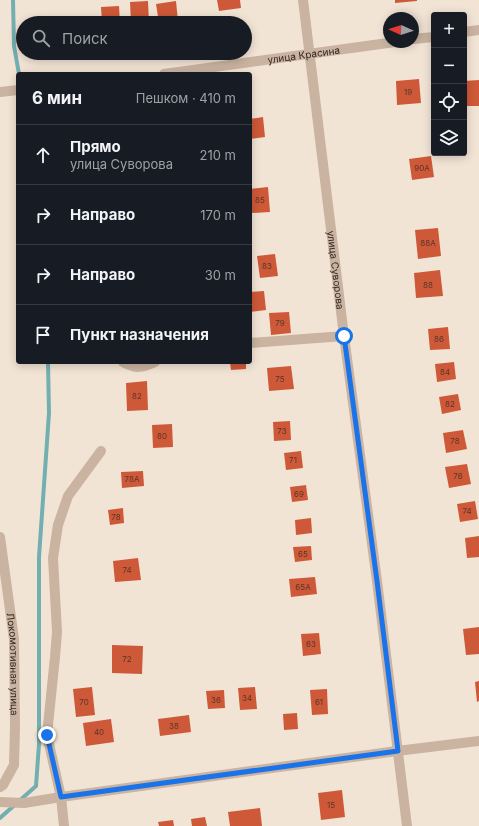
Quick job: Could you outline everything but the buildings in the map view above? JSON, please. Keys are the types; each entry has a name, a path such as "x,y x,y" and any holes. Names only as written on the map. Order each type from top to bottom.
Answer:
{"street":[{"name":"улица Суворова","path":"303,0 344,336 377,581 407,826"},
{"path":"467,32 479,30"},
{"path":"419,38 431,36"},
{"name":"улица Красина","path":"179,72 383,44"},
{"path":"0,92 16,90"},
{"path":"252,343 344,336"},
{"path":"127,364 133,367 143,367 150,364"},
{"path":"64,826 61,797 47,735 57,632 54,558 58,525 68,496 101,451"},
{"name":"Локомотивная улица","path":"0,537 14,638 15,728 14,765 3,785 0,787"},
{"path":"0,802 24,804 61,797 479,741"}],"waterway":[{"path":"13,0 14,46 16,57"},
{"path":"16,60 19,72"},
{"path":"0,818 36,786 39,744 39,557 49,413 48,364"}],"route":[{"path":"47,735 61,797 398,751 344,336"}]}
